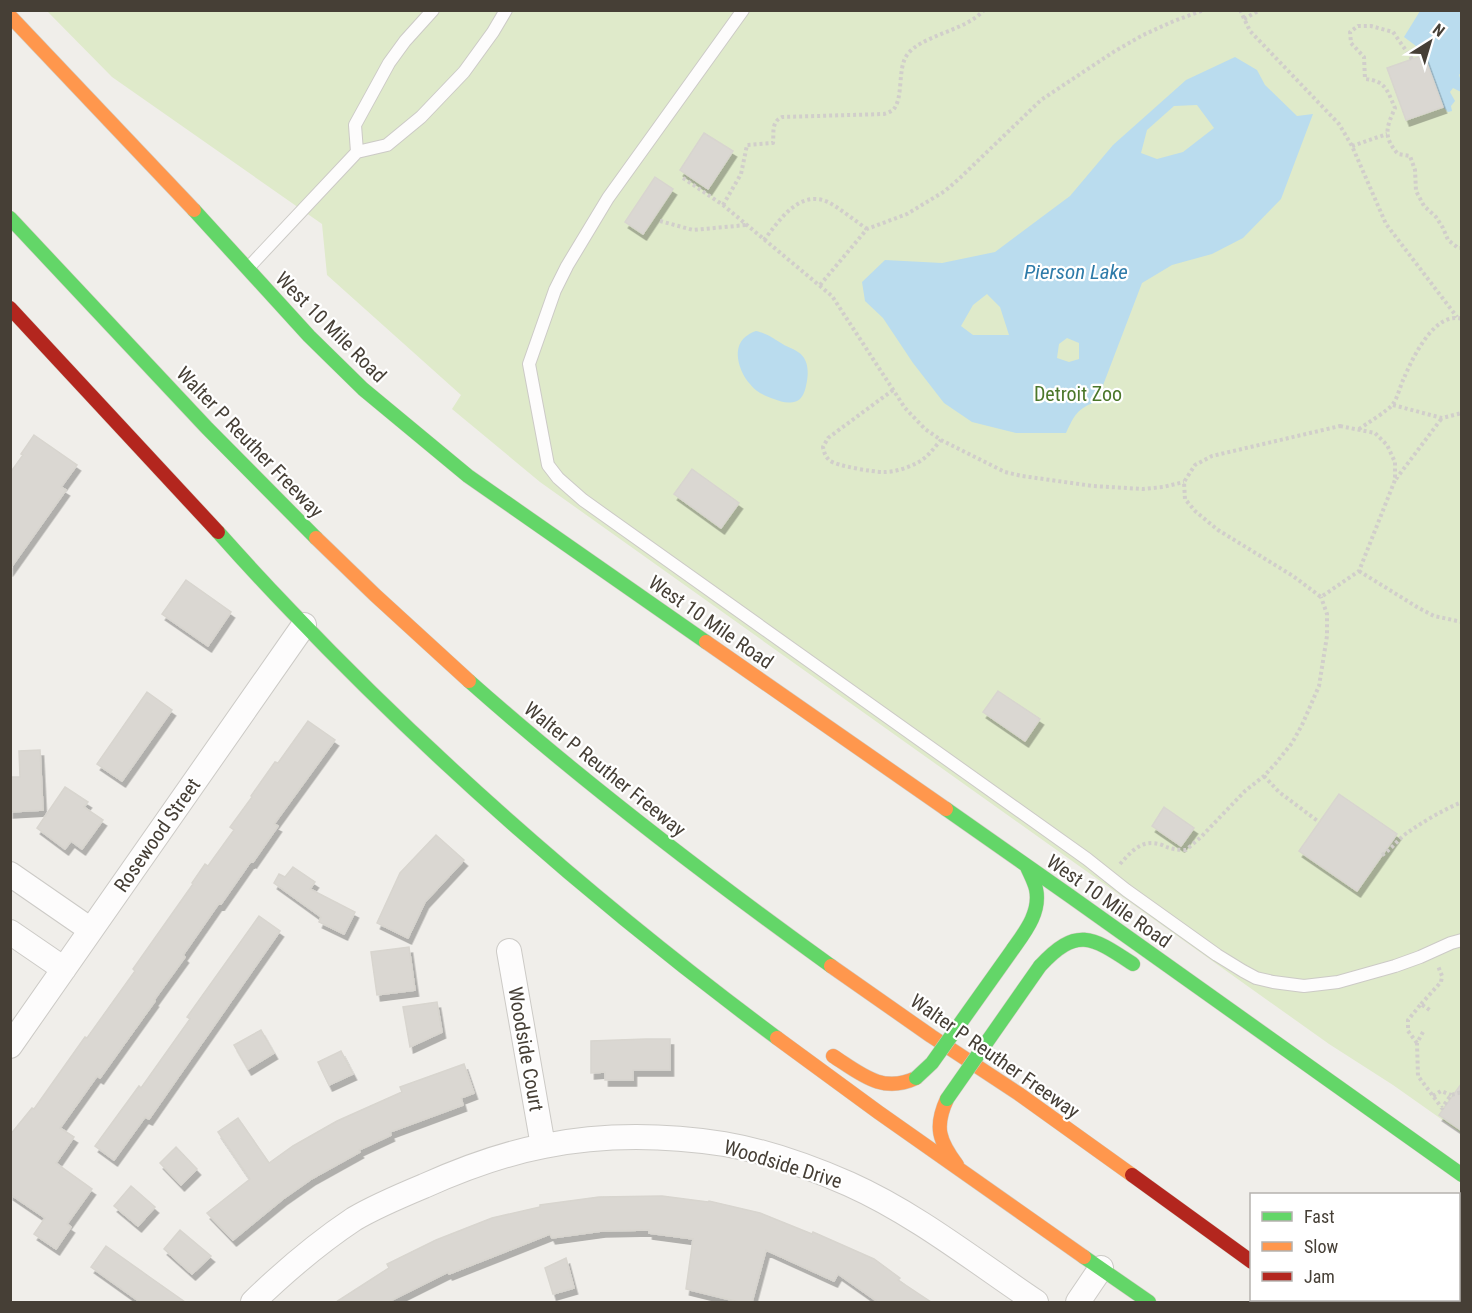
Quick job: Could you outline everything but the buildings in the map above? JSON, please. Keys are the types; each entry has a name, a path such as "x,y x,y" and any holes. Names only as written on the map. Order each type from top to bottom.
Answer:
{"main road":[{"name":"West 10 Mile Road","path":"10,16 175,189 309,336 363,389 468,476 1027,867 1461,1175"},
{"name":"Walter P Reuther Freeway","path":"10,218 277,500 401,619 551,752 689,863 764,918 1020,1095 1250,1261"},
{"path":"10,308 304,625 439,756 604,902 704,984 848,1091 1149,1302"},
{"path":"821,1047 857,1071 883,1084 893,1086 916,1078 932,1063 1027,930 1038,900 1027,867"},
{"path":"960,1169 944,1147 938,1128 940,1114 947,1099 1051,953 1064,943 1082,940 1113,951 1145,972"},
{"path":"704,984 775,1018"},
{"path":"1215,1015 1283,1049"}],"street":[{"name":"Rosewood Street","path":"10,1046 304,625"},
{"path":"10,874 91,930"},
{"path":"10,932 64,969"},
{"name":"Woodside Court","path":"509,951 543,1146"},
{"name":"Woodside Drive","path":"253,1302 293,1266 356,1218 446,1176 489,1160 543,1146 604,1138 662,1137 726,1144 756,1151 849,1184 903,1212 1036,1302"},
{"path":"1078,1302 1101,1268"}],"lane":[{"path":"357,152 355,125 389,63 433,10"},
{"path":"247,269 357,152 387,145 421,117 464,72 506,10"},
{"path":"743,10 608,198 555,290 529,364 548,465 558,478 583,500 1077,852 1126,890 1234,966 1256,978 1304,986 1338,982 1395,966 1461,940"}],"path":[{"path":"723,205 741,174 747,145 773,143 776,120 782,117 885,114 893,109 898,99 906,56 917,46 979,16 984,10"},
{"path":"1240,10 1250,31 1339,124 1352,146 1386,224 1459,318"},
{"path":"1244,19 1260,10"},
{"path":"820,285 867,229 907,214 945,191 1041,100 1143,35 1202,11"},
{"path":"1412,59 1393,32 1371,26 1358,26 1350,32 1351,43 1364,57 1365,79 1374,80 1386,86 1395,108 1387,134 1390,145 1398,154 1410,156 1415,170 1416,191 1424,206 1436,217 1448,240 1461,249"},
{"path":"1352,146 1387,134"},
{"path":"683,178 723,205 832,296 905,408 925,429 941,441 1005,472 1022,476 1093,486 1143,489 1184,482"},
{"path":"764,240 787,212 803,201 813,199 827,202 867,229"},
{"path":"660,221 693,230 746,225"},
{"path":"1358,430 1393,405 1417,350 1428,334 1442,320 1459,318"},
{"path":"893,390 828,438 823,447 824,454 830,461 864,470 885,472 918,463 928,456 941,441"},
{"path":"1393,405 1442,418 1461,413"},
{"path":"1321,597 1359,571 1395,480 1442,418"},
{"path":"1110,877 1130,852 1142,844 1154,843 1169,849 1186,850 1201,837 1245,791 1264,776 1292,743 1319,686 1327,636 1327,614 1321,597 1293,576 1218,530 1195,511 1185,499 1184,482 1195,465 1212,456 1340,426 1375,433 1387,445 1395,462 1395,480"},
{"path":"1359,571 1416,607 1434,616 1461,622"},
{"path":"1264,776 1279,792 1320,822"},
{"path":"1382,855 1410,831 1461,802"},
{"path":"1417,1043 1408,1031 1408,1020 1441,982 1442,976 1432,952"},
{"path":"1421,1004 1431,1011"},
{"path":"1423,1032 1417,1043 1418,1076 1442,1108 1452,1095 1461,1092"},
{"path":"1433,1096 1442,1091 1452,1095"}],"green space":[{"name":"Detroit Zoo","path":"47,11 1461,11 1461,1133 1329,1044 540,482 452,409 461,395 327,275 322,224 112,77"}],"water":[{"path":"1420,11 1461,11 1462,71 1459,75 1461,92 1453,88 1450,92 1455,101 1451,106 1452,111 1448,112 1443,107 1424,52 1404,37"},
{"name":"Pierson Lake","path":"1235,57 1257,70 1265,85 1297,116 1313,114 1281,199 1243,238 1212,254 1172,265 1142,283 1097,401 1077,413 1066,433 1016,433 972,422 944,403 913,363 883,318 865,301 862,282 885,260 942,263 995,252 1070,196 1113,145 1186,80","holes":["1197,105 1214,128 1183,152 1157,159 1141,153 1147,130 1174,106","987,294 1000,307 1009,335 973,335 961,326 973,305","1067,338 1079,343 1079,359 1069,362 1057,358 1059,344"]},
{"path":"756,331 796,351 804,358 808,371 807,381 799,400 785,402 767,397 746,379 738,359 739,346 742,340"}],"traffic: fast":[{"path":"194,210 309,336 363,389 468,476 706,642"},
{"path":"10,218 207,428 316,538"},
{"path":"218,532 349,670 466,782 587,888 777,1038"},
{"path":"469,681 556,756 646,828 831,966"},
{"path":"946,809 1462,1175"},
{"path":"1013,949 1031,921 1036,906 1036,889 1027,867"},
{"path":"1040,966 1064,945 1085,940 1106,947 1133,964"},
{"path":"916,1078 932,1063 1013,949"},
{"path":"947,1099 1040,966"},
{"path":"1084,1257 1149,1302"}],"traffic: slow":[{"path":"10,16 194,210"},
{"path":"316,538 469,681"},
{"path":"706,642 946,809"},
{"path":"831,966 1019,1094 1132,1175"},
{"path":"777,1038 1084,1257"},
{"path":"833,1056 872,1080 882,1083 893,1084 916,1078"},
{"path":"947,1099 941,1118 940,1134 957,1165"}],"traffic: jam":[{"path":"10,308 218,532"},
{"path":"1132,1175 1250,1261"}]}
